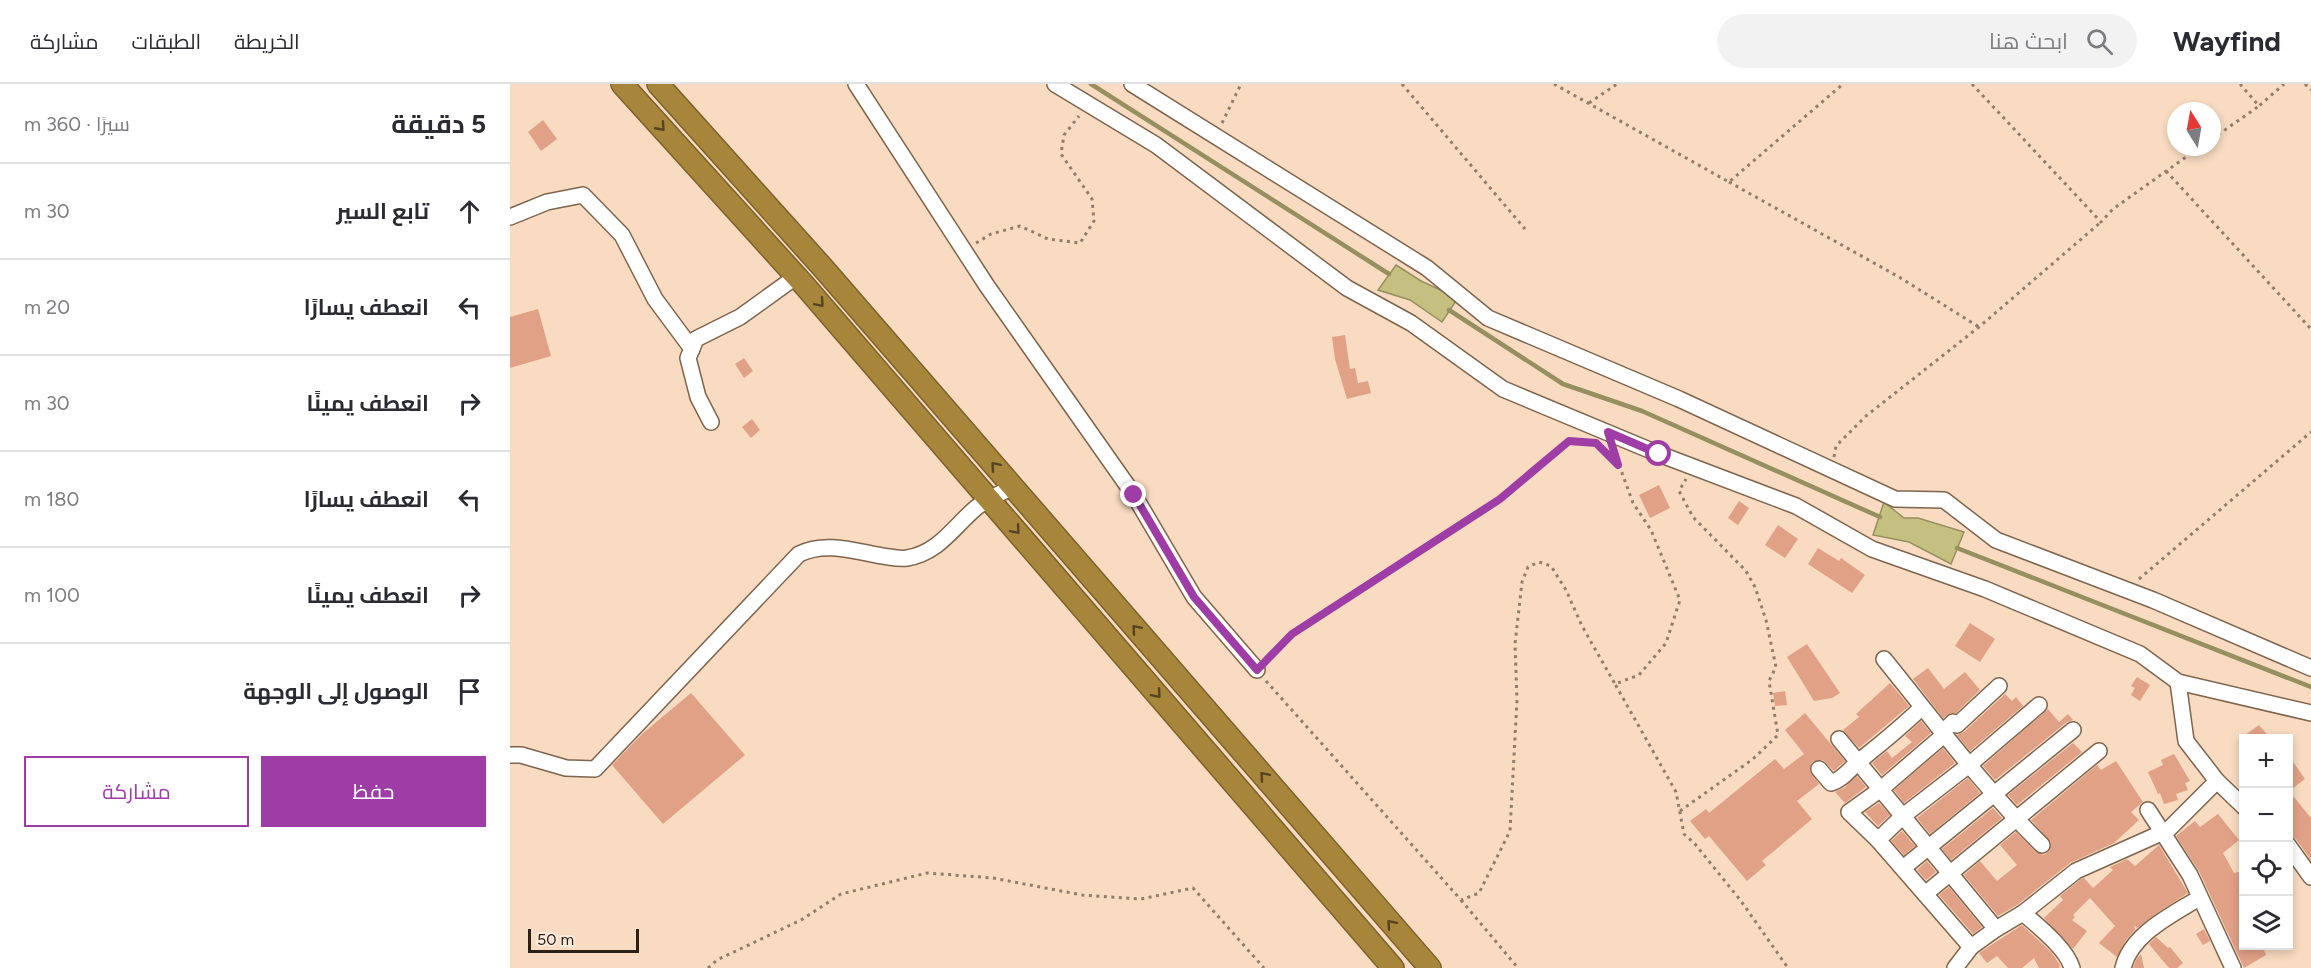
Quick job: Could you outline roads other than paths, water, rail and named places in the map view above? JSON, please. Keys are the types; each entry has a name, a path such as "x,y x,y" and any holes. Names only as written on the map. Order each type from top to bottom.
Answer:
{"highway":[{"path":"622,84 797,276 1393,968"},
{"path":"658,84 824,269 1430,968"}],"street":[{"path":"855,84 964,250 1134,495 1194,597 1257,670"},
{"path":"1055,84 1156,145 1347,288 1411,323 1503,389 1797,506 1872,549 1985,589 2140,654 2178,682 2311,713"},
{"path":"1132,84 1427,268 1488,318 1679,399 1895,499 1944,500 1996,540 2126,590 2311,668"},
{"path":"510,217 547,202 583,195 622,236 655,299 692,349"},
{"path":"711,422 698,397 688,358 696,339 740,317 797,276"},
{"path":"510,755 521,755 566,768 595,769 799,554 811,548 831,547 905,559 923,554 945,540 966,517 1013,487"},
{"path":"1884,659 1969,765 2016,820 2042,845"},
{"path":"2178,682 2186,741 2217,781 2239,802"},
{"path":"1971,947 1878,840 1849,812 1881,789 1945,734 1945,730 1953,722 1957,725 1999,686"},
{"path":"1878,840 1903,816 1969,765 2039,705"},
{"path":"1819,769 1831,783 1838,781 1857,763 1900,730 1922,707"},
{"path":"1903,868 2073,730"},
{"path":"1839,740 1996,929"},
{"path":"1925,894 2099,751"},
{"path":"1955,968 1971,947 1996,929 2023,914 2076,871 2163,833 2217,781"},
{"path":"2148,810 2190,875 2233,968"},
{"path":"2293,851 2311,877"},
{"path":"2123,968 2125,960 2145,934 2199,898"},
{"path":"2023,914 2058,947 2072,968"}],"waterway":[{"path":"1091,84 1389,274"},
{"path":"1449,310 1563,384 1642,411 1880,517"},
{"path":"1957,548 2311,687"}]}
